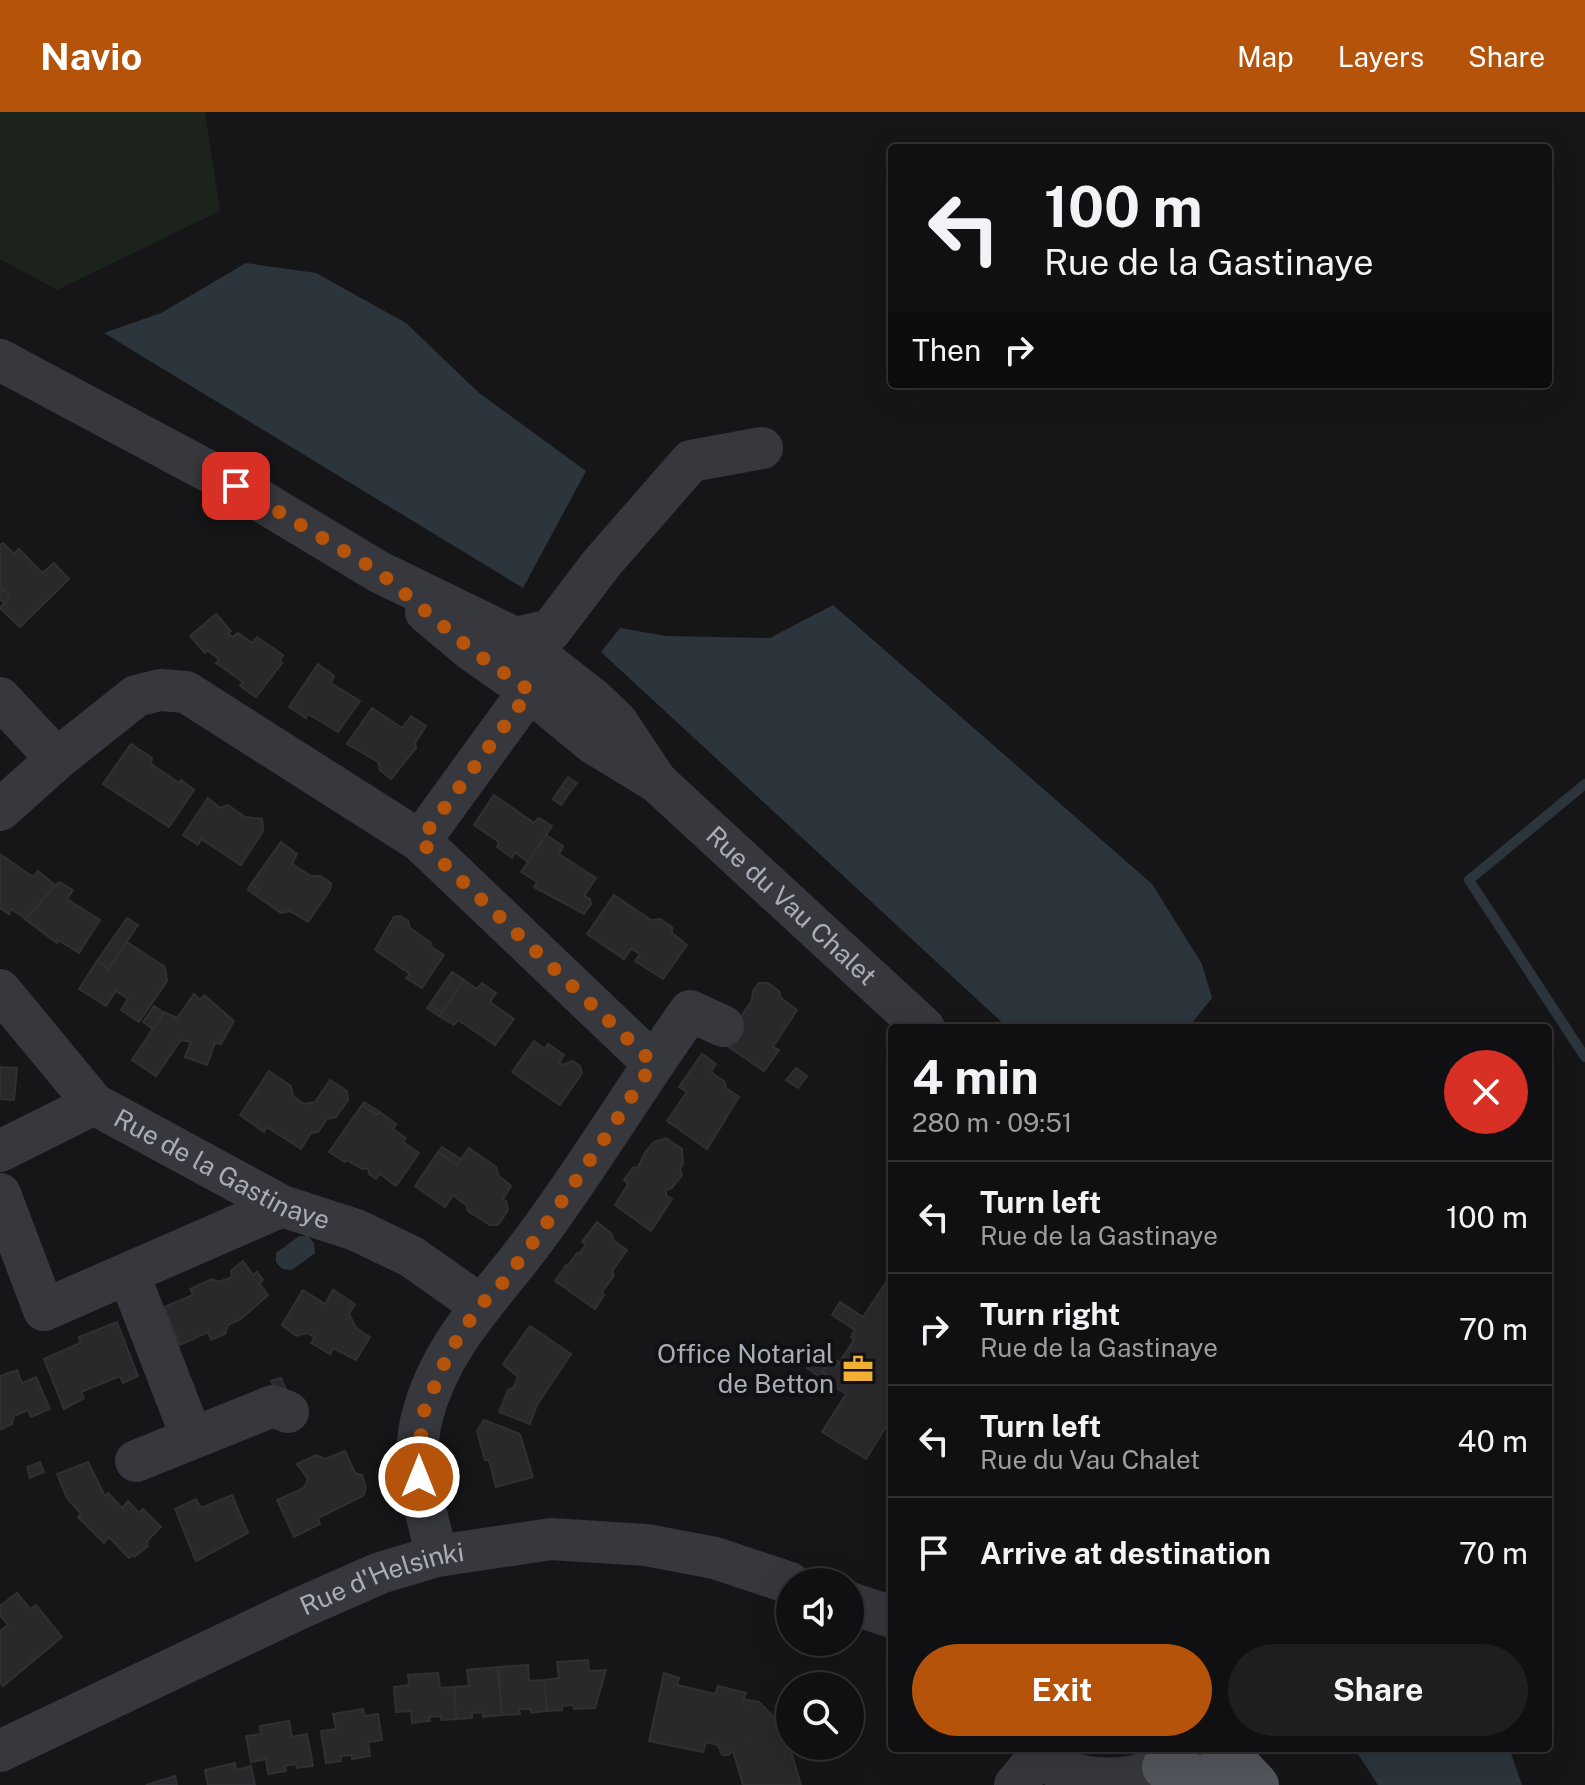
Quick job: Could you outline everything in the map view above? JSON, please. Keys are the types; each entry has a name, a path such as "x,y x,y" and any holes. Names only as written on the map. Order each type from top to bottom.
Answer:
{"main road":[{"path":"1226,1752 1257,1785"},
{"path":"1174,1757 1223,1785"}],"street":[{"name":"Rue du Vau Chalet","path":"0,360 236,486 379,572 499,662 541,678 593,743 657,782 920,1024"},
{"path":"499,662 551,630 601,564 691,461 762,448"},
{"path":"420,841 541,678"},
{"path":"0,810 57,759 136,696 160,690 186,692 420,841 653,1063"},
{"path":"0,698 57,759"},
{"name":"Rue de la Gastinaye","path":"0,990 94,1104 282,1206 356,1230 412,1257 480,1305"},
{"path":"437,1556 419,1477 419,1431 442,1366 480,1305 498,1289 540,1233 690,1011 723,1026"},
{"path":"0,1151 94,1104"},
{"path":"0,1194 44,1310 282,1206"},
{"path":"129,1275 192,1438"},
{"path":"136,1461 273,1406 288,1412"},
{"name":"Rue d'Helsinki","path":"0,1751 310,1604 380,1573 437,1556 551,1539 646,1545 715,1558 776,1578"},
{"path":"864,1608 888,1616"},
{"path":"1029,1763 1099,1785 1133,1782 1174,1757"}],"shaded area":[{"path":"0,112 205,112 220,211 57,290 0,259"},
{"path":"246,263 316,273 406,323 478,392 586,471 523,588 104,333 161,313"},
{"path":"833,605 1152,884 1202,964 1212,998 1191,1024 1004,1024 601,652 620,628 666,636 770,638"},
{"path":"299,1236 308,1236 314,1243 315,1253 292,1270 282,1269 276,1262 276,1253"},
{"path":"1357,1752 1510,1752 1522,1785 1378,1785"}],"building":[{"path":"3,543 14,554 19,549 42,573 54,563 69,579 20,627 0,608 10,597 0,587 0,545"},
{"path":"0,587 10,597 4,603 0,599"},
{"path":"216,614 231,631 228,634 233,637 238,633 252,643 257,637 283,655 282,663 256,697 240,686 243,682 216,663 219,659 207,650 205,653 190,636"},
{"path":"318,664 334,676 331,683 360,701 338,732 289,707"},
{"path":"372,708 402,728 411,716 426,726 415,743 416,748 391,779 380,770 378,762 347,744"},
{"path":"131,744 152,758 151,764 194,790 169,827 103,784"},
{"path":"568,777 577,783 570,792 561,787"},
{"path":"561,787 570,792 561,805 553,799"},
{"path":"494,795 534,823 539,818 552,826 528,862 515,852 512,858 497,847 499,842 474,825"},
{"path":"208,798 220,808 228,805 245,817 262,819 263,831 241,865 201,839 198,845 183,835"},
{"path":"546,835 563,846 559,854 596,878 584,896 590,899 591,904 584,914 534,887 537,882 521,872"},
{"path":"281,842 297,854 292,864 311,876 320,876 331,883 330,890 308,922 290,911 281,913 255,895 259,889 251,884"},
{"path":"0,854 33,877 38,871 56,886 26,919 11,909 9,914 0,908"},
{"path":"59,882 73,890 67,899 100,920 79,953 58,940 57,943 25,919"},
{"path":"251,884 259,889 255,895 248,890"},
{"path":"614,895 651,920 660,919 672,927 672,933 687,945 663,979 635,961 640,954 631,949 624,959 587,934"},
{"path":"401,916 408,921 410,928 444,955 422,988 406,978 410,974 375,950 394,917"},
{"path":"127,918 138,925 108,969 97,961"},
{"path":"127,942 165,967 167,981 139,1022 121,1010 128,999 116,991 106,1006 79,989 97,961 108,969"},
{"path":"452,972 464,980 442,1013 430,1004"},
{"path":"464,980 477,989 482,983 496,993 490,1002 514,1019 495,1045 458,1020 454,1025 439,1016"},
{"path":"759,983 768,983 797,1010 773,1047 779,1050 764,1071 723,1043 752,1000 753,991"},
{"path":"194,994 200,1000 204,995 234,1021 221,1044 215,1043 207,1065 185,1057 191,1042 181,1040 156,1076 132,1060 164,1012 177,1018"},
{"path":"430,1004 442,1013 439,1016 427,1008"},
{"path":"154,1006 164,1013 153,1029 143,1022"},
{"path":"534,1041 545,1049 548,1044 564,1055 559,1063 563,1065 572,1061 580,1066 582,1073 560,1105 512,1072"},
{"path":"702,1054 716,1064 711,1072 739,1097 707,1149 667,1121 687,1092 679,1087"},
{"path":"0,1067 17,1068 14,1100 0,1099"},
{"path":"796,1068 807,1076 798,1088 786,1080"},
{"path":"269,1071 291,1086 293,1096 304,1104 315,1102 330,1080 347,1091 348,1100 336,1117 327,1119 318,1132 311,1133 301,1149 267,1127 264,1132 240,1115"},
{"path":"364,1102 380,1112 377,1115 362,1105"},
{"path":"362,1105 377,1115 380,1112 396,1124 393,1129 406,1138 403,1142 419,1153 396,1186 380,1174 376,1179 369,1174 368,1168 362,1169 329,1152"},
{"path":"666,1138 682,1149 682,1175 672,1188 666,1190 666,1195 672,1199 651,1231 615,1205 628,1184 624,1180 633,1168 638,1167 654,1142"},
{"path":"442,1147 461,1159 457,1165 438,1152"},
{"path":"469,1148 496,1167 499,1176 511,1186 503,1199 508,1210 498,1225 490,1225 468,1211 466,1205 453,1195 445,1207 415,1186 438,1152 457,1165"},
{"path":"597,1222 627,1250 613,1270 613,1277 595,1309 555,1281 566,1265 579,1254 586,1244 582,1242"},
{"path":"243,1261 253,1275 257,1272 263,1280 259,1283 268,1295 241,1319 228,1325 225,1334 211,1340 208,1332 180,1345 164,1307 193,1295 190,1289 212,1279 219,1282 232,1277 231,1271"},
{"name":"Office Notarial de Betton","path":"888,1280 888,1424 866,1459 822,1432 846,1394 827,1382 830,1377 822,1372 829,1362 836,1367 854,1340 851,1337 855,1330 832,1315 840,1302 863,1317"},
{"path":"303,1290 325,1304 333,1290 355,1304 349,1314 356,1328 370,1337 356,1360 333,1348 330,1354 311,1343 315,1337 307,1333 296,1336 282,1325"},
{"path":"117,1322 138,1376 123,1383 120,1376 81,1392 84,1398 64,1409 44,1359 80,1343 79,1337"},
{"path":"530,1326 571,1354 537,1405 530,1424 499,1412 508,1390 513,1388 518,1377 503,1364"},
{"path":"820,1348 839,1362 836,1367 829,1362 822,1372 830,1377 827,1382 807,1368"},
{"path":"17,1370 22,1383 36,1377 50,1409 31,1417 28,1410 14,1416 12,1424 0,1429 0,1376"},
{"path":"281,1378 287,1392 278,1397 271,1381"},
{"path":"484,1420 520,1434 533,1477 496,1487 477,1431"},
{"path":"345,1451 355,1473 362,1475 366,1488 363,1496 318,1518 320,1524 294,1537 277,1500 304,1488 308,1479 297,1464 316,1455 325,1459"},
{"path":"40,1462 44,1472 30,1478 27,1467"},
{"path":"88,1462 105,1496 108,1493 122,1508 128,1501 139,1513 143,1509 161,1527 147,1541 148,1546 134,1557 129,1558 109,1537 104,1543 78,1517 81,1514 67,1498 57,1474"},
{"path":"232,1495 248,1533 196,1561 175,1509 196,1499 201,1508"},
{"path":"17,1593 30,1609 36,1605 62,1637 3,1686 0,1682 0,1631 8,1625 0,1615 0,1606"},
{"path":"588,1660 589,1671 606,1670 595,1708 574,1709 573,1705 547,1711 544,1680 559,1678 557,1662"},
{"path":"528,1665 529,1681 544,1680 547,1711 531,1713 530,1709 519,1709 520,1714 502,1715 498,1667"},
{"path":"498,1667 502,1715 483,1717 483,1712 472,1713 472,1718 456,1719 454,1687 469,1686 467,1670"},
{"path":"438,1673 440,1688 454,1687 456,1719 429,1717 430,1721 412,1723 411,1711 396,1712 394,1687 409,1685 408,1675"},
{"path":"664,1673 679,1678 677,1685 715,1694 718,1686 746,1693 743,1699 759,1702 776,1720 776,1760 794,1760 801,1785 743,1785 733,1751 722,1755 718,1745 706,1742 703,1752 649,1741"},
{"path":"363,1709 364,1716 378,1714 382,1740 368,1742 370,1756 352,1759 352,1755 341,1756 341,1761 326,1763 321,1731 336,1729 333,1714"},
{"path":"289,1721 292,1737 307,1734 313,1766 297,1768 296,1764 285,1766 286,1771 268,1774 266,1759 251,1762 246,1736 261,1734 260,1726"},
{"path":"235,1763 236,1770 251,1766 255,1785 208,1785 205,1770"},
{"path":"175,1776 177,1785 146,1785"}],"waterway":[{"path":"1585,784 1469,880 1585,1057"}],"place":[{"name":"Office Notarial de Betton","path":"858,1369"}],"route":[{"path":"236,486 379,572 474,652 530,691 420,841 653,1063 540,1233 498,1289 480,1305 449,1352 422,1416 419,1477"}]}
